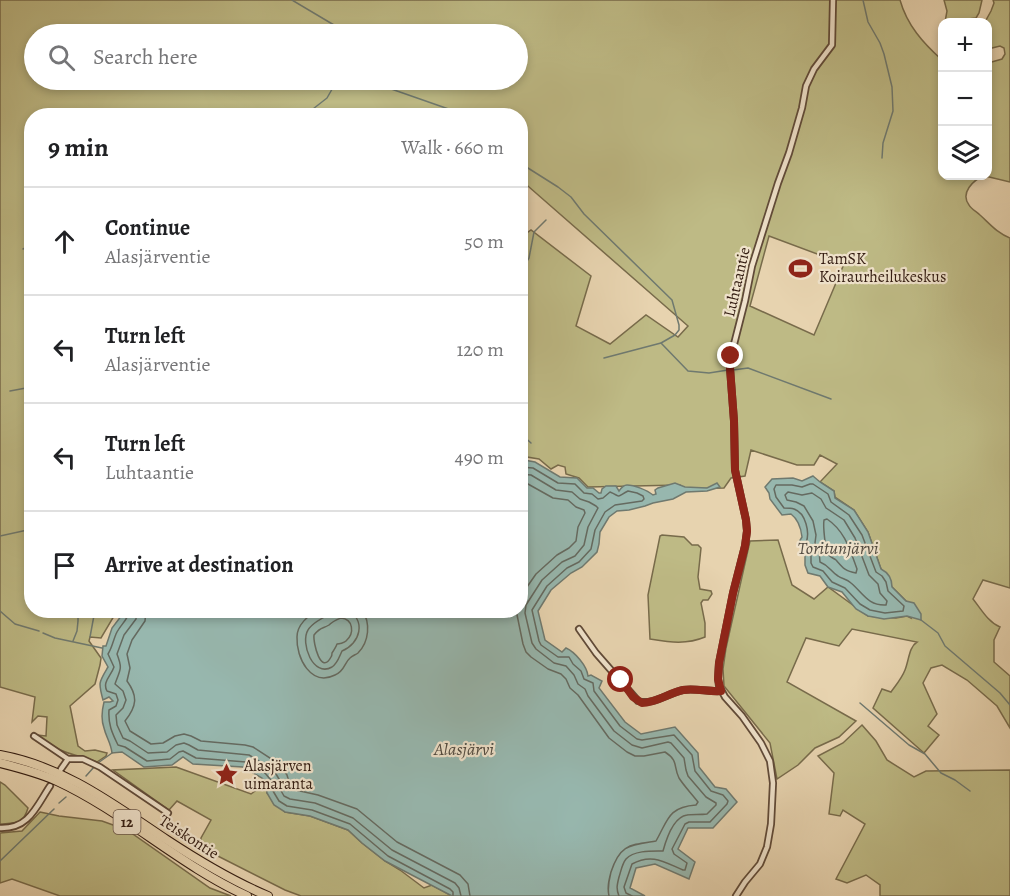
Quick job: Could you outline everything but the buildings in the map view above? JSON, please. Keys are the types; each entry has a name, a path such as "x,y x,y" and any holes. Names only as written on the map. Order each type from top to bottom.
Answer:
{"highway":[{"name":"Teiskontie","path":"0,753 14,754 19,759 70,778 217,871 268,896"},
{"name":"Teiskontie","path":"0,763 38,774 85,796 202,872 247,896"}],"street":[{"name":"Luhtaantie","path":"720,688 717,673 747,531 735,470 731,356 746,302 752,266 789,153 806,86 814,69 832,45 833,0"},
{"path":"579,629 596,653 638,701 651,702 663,696 688,690 720,688 761,743 770,761 772,773 773,803 767,847 760,864 736,896"},
{"path":"33,736 68,759 83,759 100,767 168,813"},
{"path":"61,769 68,759"},
{"path":"0,828 23,824 50,786"}],"shaded area":[{"path":"0,0 900,0 916,33 938,56 938,180 978,180 969,187 966,196 971,208 1001,234 1010,238 1010,588 983,580 973,599 988,619 1000,627 994,640 994,662 1010,676 1010,728 997,706 967,680 942,665 931,668 923,683 937,714 928,726 939,735 924,753 873,708 882,689 891,692 899,681 911,650 917,642 852,629 839,646 806,638 787,682 856,721 839,737 815,748 798,765 777,779 770,743 724,686 723,669 726,648 750,541 778,540 792,585 814,599 828,587 868,616 896,618 907,616 911,618 906,601 892,587 881,569 868,532 854,510 835,497 834,491 820,482 837,464 820,455 814,465 797,465 751,450 745,476 731,478 724,488 683,489 680,485 588,487 579,478 566,474 565,467 558,465 551,469 539,459 528,457 528,232 531,230 591,276 576,326 610,344 646,315 678,337 688,326 528,186 528,108 24,108 24,618 113,618 101,638 90,637 89,641 101,658 95,684 70,706 78,746 85,751 95,750 107,753 106,756 97,762 56,748 37,735 46,736 47,717 38,716 32,722 35,697 0,687","holes":["769,236 844,264 814,335 750,306"]},
{"path":"944,0 982,0 976,18 946,18 947,11"},
{"path":"993,0 1010,0 1010,182 992,178 992,62 1002,59 1005,54 1004,48 1000,46 992,48 992,18 987,18 994,3"},
{"path":"662,535 684,537 692,545 698,545 701,548 698,577 700,589 711,591 712,594 708,600 703,600 701,603 705,637 698,640 671,642 650,639 648,595"},
{"path":"862,725 876,741 887,760 914,777 926,771 1010,770 1010,896 880,896 880,885 866,875 847,883 836,879 865,824 843,810 840,816 829,814 834,773 818,756 843,743"},
{"path":"176,767 251,794 266,783 267,793 285,812 310,816 348,830 385,861 424,888 432,885 452,896 301,896 285,890 200,847 201,838 211,820 177,801 169,810 113,770"},
{"path":"0,782 28,808 24,818 18,822 0,824"},
{"path":"40,812 102,821 127,830 210,888 231,896 60,896 12,879 0,883 0,833 22,831"}],"water":[{"name":"Alasjärvi","path":"528,461 535,462 560,477 577,478 587,488 593,488 599,493 606,486 616,486 619,491 624,486 630,485 653,495 656,494 655,490 658,488 675,483 685,487 707,488 717,483 720,487 707,491 686,492 673,499 617,511 609,517 600,532 597,552 582,567 551,590 538,611 545,640 562,652 566,648 569,650 583,664 588,676 591,675 602,681 599,688 625,722 641,734 675,727 698,753 699,767 715,787 726,789 737,802 713,828 688,828 678,849 695,862 689,879 655,864 636,868 630,888 645,896 452,896 385,861 348,830 310,816 285,812 274,805 262,778 243,767 193,764 183,757 172,765 144,767 122,752 112,753 102,715 104,702 113,701 109,697 103,700 100,682 108,667 102,656 103,646 106,646 112,628 120,618 528,618"},
{"name":"Toritunjärvi","path":"813,476 834,491 835,498 854,510 868,532 881,569 890,576 892,587 906,601 914,603 921,614 921,620 907,616 884,619 868,616 856,609 842,592 828,587 820,576 808,573 805,554 799,542 802,537 798,522 791,514 782,515 770,499 765,487 772,479 793,478 802,481"}],"waterway":[{"path":"292,0 332,24"},
{"path":"863,0 868,22 884,54 892,87 893,111 883,143 882,158"},
{"path":"314,108 327,98 332,90"},
{"path":"394,90 446,108"},
{"path":"528,168 571,197 584,214 672,300 679,325 679,330 675,335 661,343 604,358"},
{"path":"528,260 534,232 546,220"},
{"path":"661,343 688,371 709,373 728,370"},
{"path":"733,370 748,368 831,399"},
{"path":"10,391 24,388"},
{"path":"528,440 531,443"},
{"path":"0,536 24,531"},
{"path":"0,611 15,624 39,631"},
{"path":"73,641 78,618"},
{"path":"90,637 94,618"},
{"path":"921,620 938,633 945,646 1000,693 1010,705"},
{"path":"43,633 55,638 102,648"},
{"path":"860,703 909,745 925,754 941,773 970,791"},
{"path":"98,763 112,753"},
{"path":"86,776 94,767"},
{"path":"59,803 66,797"},
{"path":"0,861 54,809"}],"place":[{"name":"TamSK Koiraurheilukeskus","path":"801,268"},
{"name":"Alasjärven uimaranta","path":"226,775"}],"route":[{"path":"621,680 633,697 642,703 688,690 721,691 717,673 747,531 735,470 735,437 730,382 731,356"}]}
